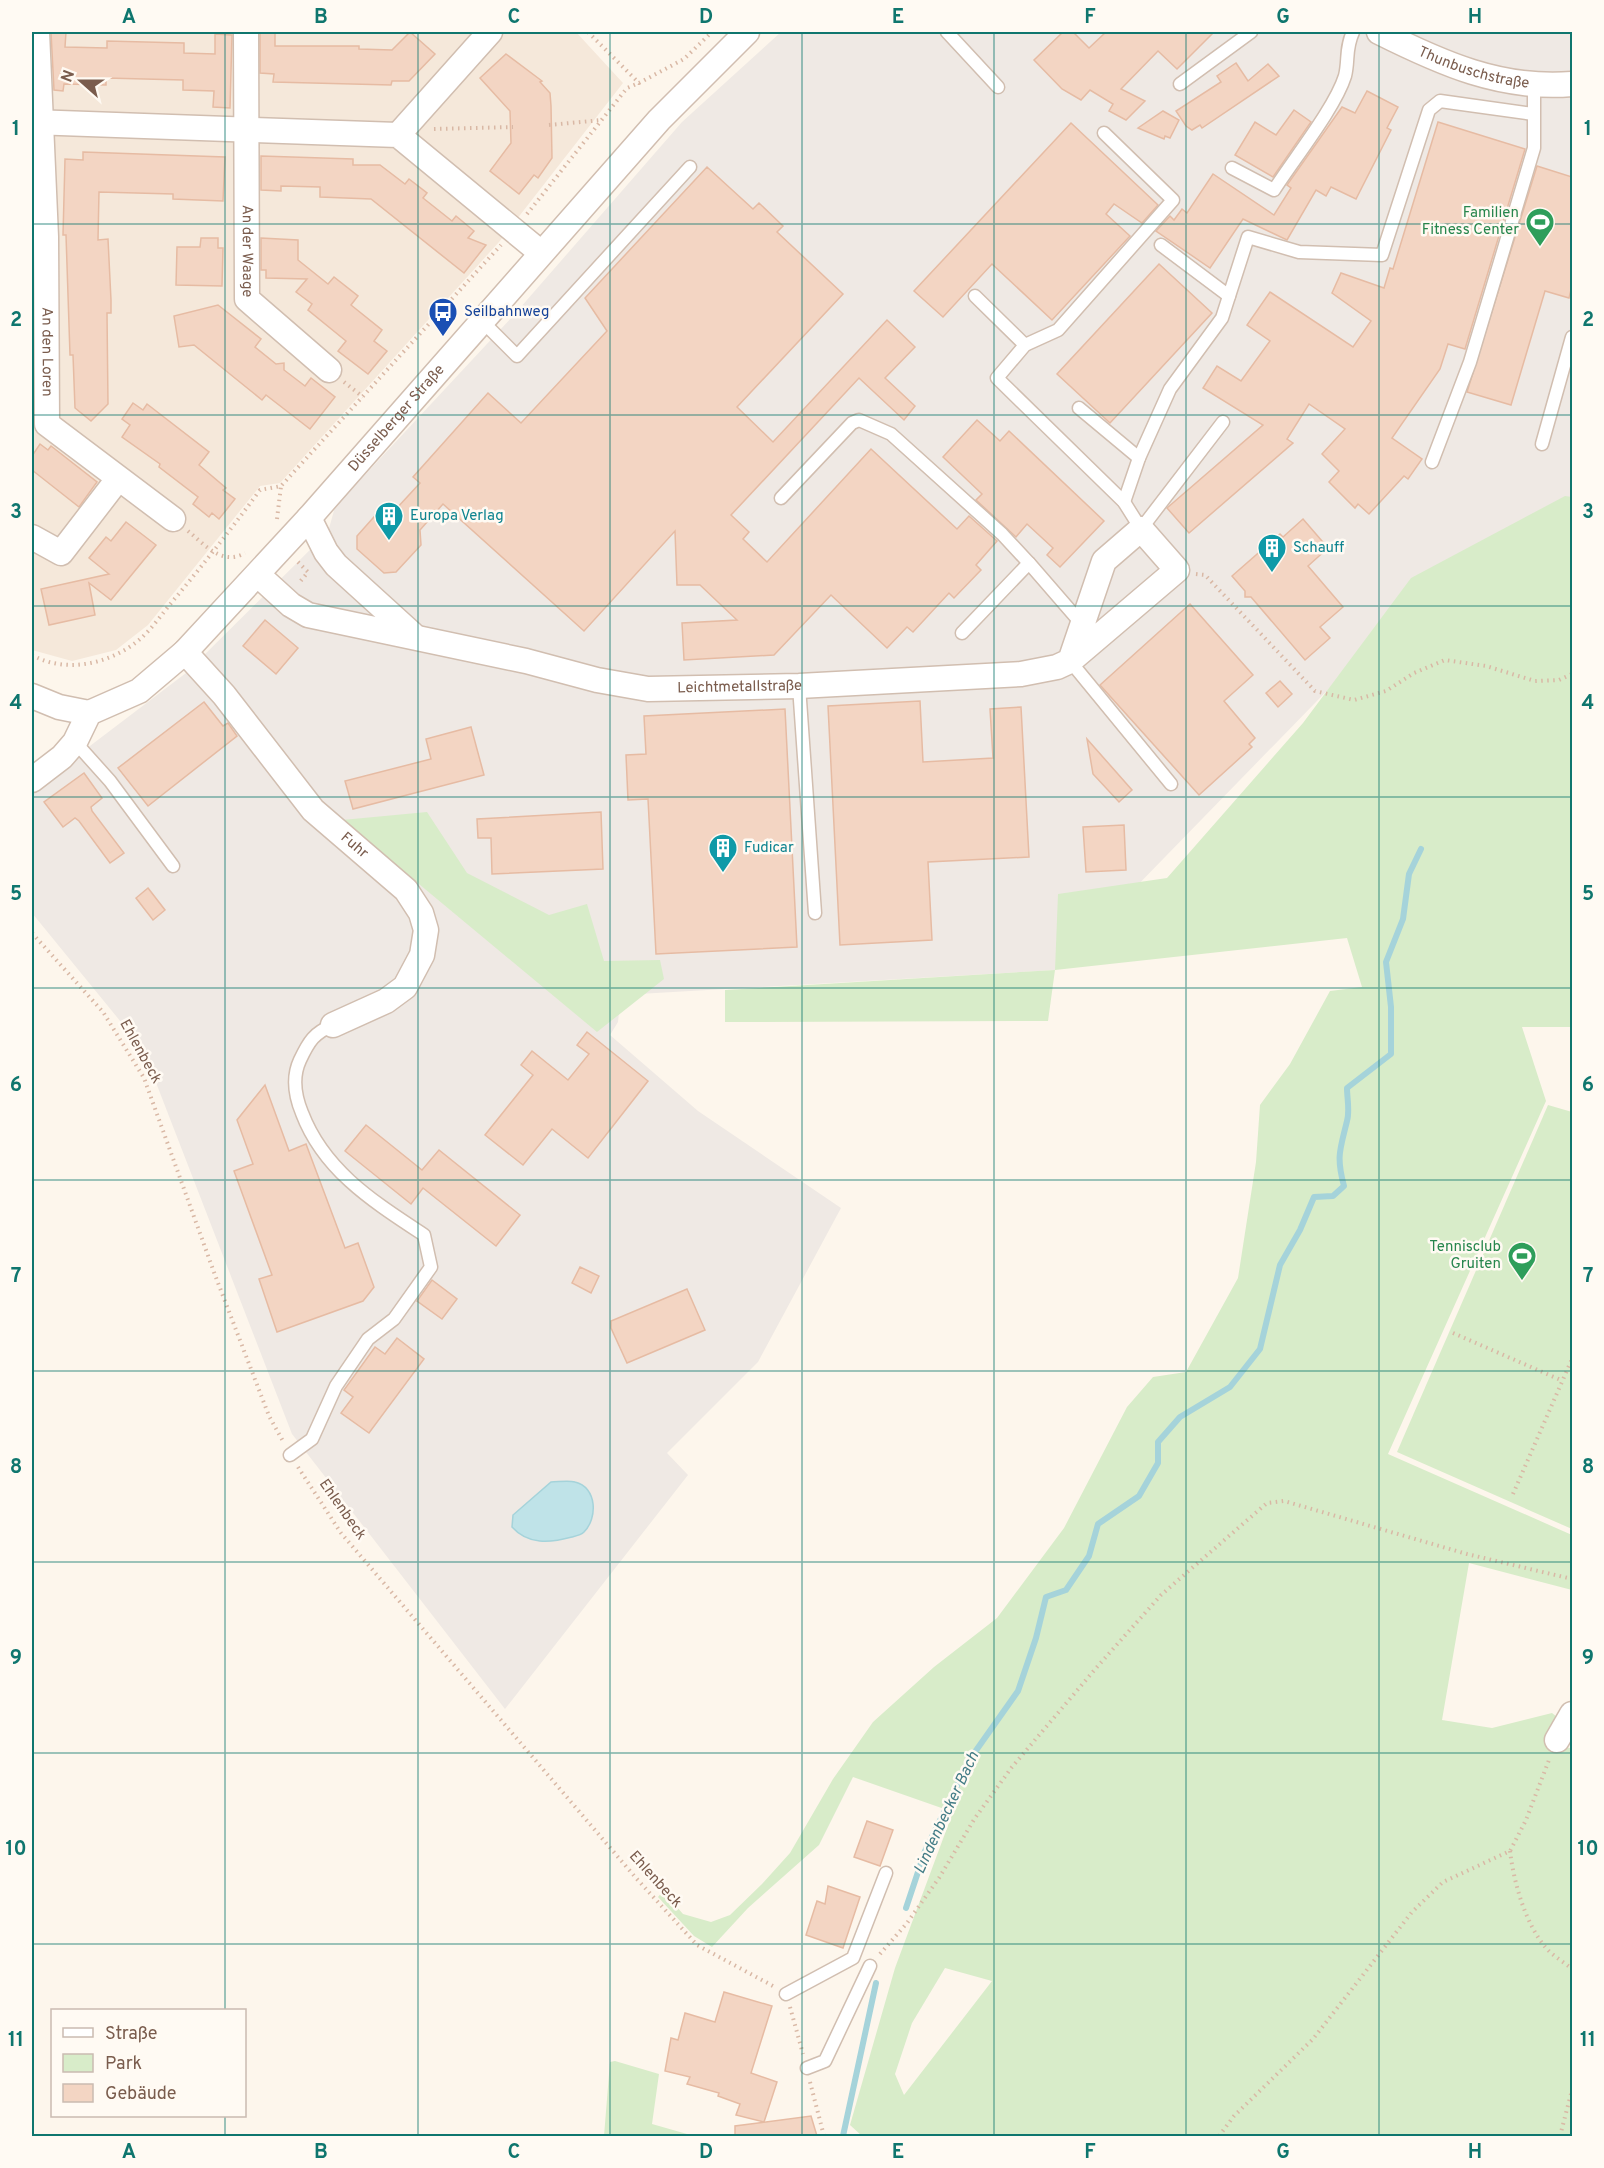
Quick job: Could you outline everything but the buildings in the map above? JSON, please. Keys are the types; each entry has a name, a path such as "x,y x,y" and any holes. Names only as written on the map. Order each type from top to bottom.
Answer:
{"street":[{"path":"37,32 35,122 398,135 540,252"},
{"name":"An der Waage","path":"246,32 247,299 329,370"},
{"path":"398,135 490,32"},
{"name":"Düsselberger Straße","path":"89,713 139,691 185,652 309,518 540,252 659,120 747,32"},
{"name":"Thunbuschstraße","path":"1379,32 1460,69 1495,80 1534,85 1572,84"},
{"name":"An den Loren","path":"35,122 46,237 47,424 173,519"},
{"path":"32,537 61,553 118,478"},
{"name":"Leichtmetallstraße","path":"309,518 326,552 336,565 414,636"},
{"path":"1070,661 1104,561 1141,529 1178,570"},
{"name":"Leichtmetallstraße","path":"258,575 291,605 308,615 414,636 597,680 648,689 799,686 1021,674 1057,668 1070,661 1178,570"},
{"name":"Fuhr","path":"185,652 224,695 313,810 406,890 421,913 426,930 422,955 405,987 386,1001 333,1025"},
{"path":"32,696 59,707 89,713 75,742 62,757 32,780"},
{"path":"1557,1740 1572,1714"}],"lane":[{"path":"947,32 998,87"},
{"path":"1180,84 1251,32"},
{"path":"1232,168 1274,190 1334,99 1345,75 1346,46 1353,32"},
{"path":"1432,462 1470,362 1533,148 1534,85"},
{"path":"1124,502 1139,458 1170,389 1222,318 1248,237 1299,252 1382,255 1429,110 1440,101 1533,114"},
{"path":"1104,133 1173,200 1058,330 1025,345 997,378 1124,502 1141,529 1223,423"},
{"path":"482,321 517,356 690,166"},
{"path":"1161,245 1229,296"},
{"path":"975,296 1025,345"},
{"path":"1542,444 1572,337"},
{"path":"1079,408 1139,458"},
{"path":"781,498 852,423 859,420 891,434 1002,534 1081,624"},
{"path":"962,633 1029,563"},
{"path":"1070,661 1171,784"},
{"path":"799,686 815,913"},
{"path":"75,742 110,781 173,866"},
{"path":"290,1455 312,1439 336,1386 368,1339 394,1319 431,1268 424,1235 376,1203 336,1170 310,1134 296,1098 295,1069 310,1037 333,1025"},
{"path":"786,1994 852,1958 886,1873"},
{"path":"807,2068 825,2061 870,1966"}],"path":[{"path":"588,32 639,83"},
{"path":"276,521 282,486 514,230 627,88 684,59 712,32"},
{"path":"549,125 603,120"},
{"path":"398,135 425,129 513,127"},
{"path":"32,655 65,665 109,659 140,640 214,552 261,490 282,486"},
{"path":"173,519 214,552 231,558 251,548"},
{"path":"1178,570 1205,576 1316,691 1354,700 1386,691 1414,673 1445,660 1486,666 1535,681 1559,680 1572,674"},
{"name":"Ehlenbeck","path":"32,933 104,1012 144,1078 269,1416 290,1455 341,1533 636,1878 697,1945 786,1994"},
{"path":"1454,1333 1563,1381"},
{"path":"1513,1494 1572,1359"},
{"path":"870,1966 907,1923 939,1878 975,1818 1012,1767 1097,1667 1161,1595 1267,1503 1284,1501 1467,1554 1572,1579"},
{"path":"1557,1740 1526,1820 1510,1851 1512,1870 1529,1919 1547,1949 1572,1969"},
{"path":"1219,2136 1241,2108 1313,2039 1412,1912 1443,1882 1510,1851"},
{"path":"1560,2136 1572,2090"}],"shaded area":[{"path":"32,32 576,32 623,83 499,242 280,483 260,486 148,625 116,650 72,661 32,650"},
{"path":"781,32 1572,32 1572,510 1423,592 1055,970 621,995 618,1022 610,1035 698,1111 841,1208 758,1362 667,1453 688,1475 505,1709 292,1434 143,1049 32,913 32,790 186,673 328,532 335,507 513,316 682,122"}],"green space":[{"path":"1565,496 1572,497 1572,1027 1522,1027 1546,1101 1388,1454 1572,1535 1572,1590 1469,1563 1442,1720 1492,1728 1552,1713 1557,1717 1562,1745 1572,1749 1572,2136 862,2136 850,2125 895,1968 953,1812 853,1777 819,1845 748,1908 712,1947 694,1936 658,1897 663,1891 683,1914 711,1922 730,1915 762,1884 790,1853 833,1779 873,1722 934,1667 997,1618 1064,1528 1127,1407 1153,1377 1186,1372 1238,1278 1256,1162 1260,1105 1290,1064 1330,991 1362,987 1347,938 1055,970 1058,894 1167,878 1303,723 1411,578","holes":["945,1968 992,1981 904,2095 895,2074 912,2023"]},
{"path":"427,812 467,873 549,915 587,904 604,961 660,960 664,979 597,1032 342,820"},
{"path":"1055,970 1048,1021 725,1022 725,990"},
{"name":"Tennisclub Gruiten","path":"1548,1105 1572,1112 1572,1529 1397,1452"},
{"path":"615,2061 659,2074 652,2124 694,2136 604,2136 610,2062"}],"water":[{"path":"551,1482 575,1482 588,1490 593,1504 592,1519 580,1535 548,1541 532,1540 512,1527 513,1515"}],"waterway":[{"name":"Lindenbecker Bach","path":"906,1908 925,1851 970,1759 1018,1691 1036,1638 1046,1597 1066,1590 1089,1556 1098,1524 1139,1496 1158,1463 1158,1442 1180,1417 1230,1387 1260,1349 1280,1265 1300,1230 1314,1197 1333,1196 1344,1186 1340,1160 1348,1117 1347,1088 1391,1054 1391,1007 1386,962 1403,919 1409,874 1421,849"},
{"name":"Lindenbecker Bach","path":"843,2136 876,1983"}],"place":[{"name":"Familien Fitness Center","path":"1540,248"},
{"name":"Seilbahnweg","path":"443,338"},
{"name":"Europa Verlag","path":"389,542"},
{"name":"Schauff","path":"1272,574"},
{"name":"Fudicar","path":"723,874"},
{"name":"Tennisclub Gruiten","path":"1522,1282"}]}
